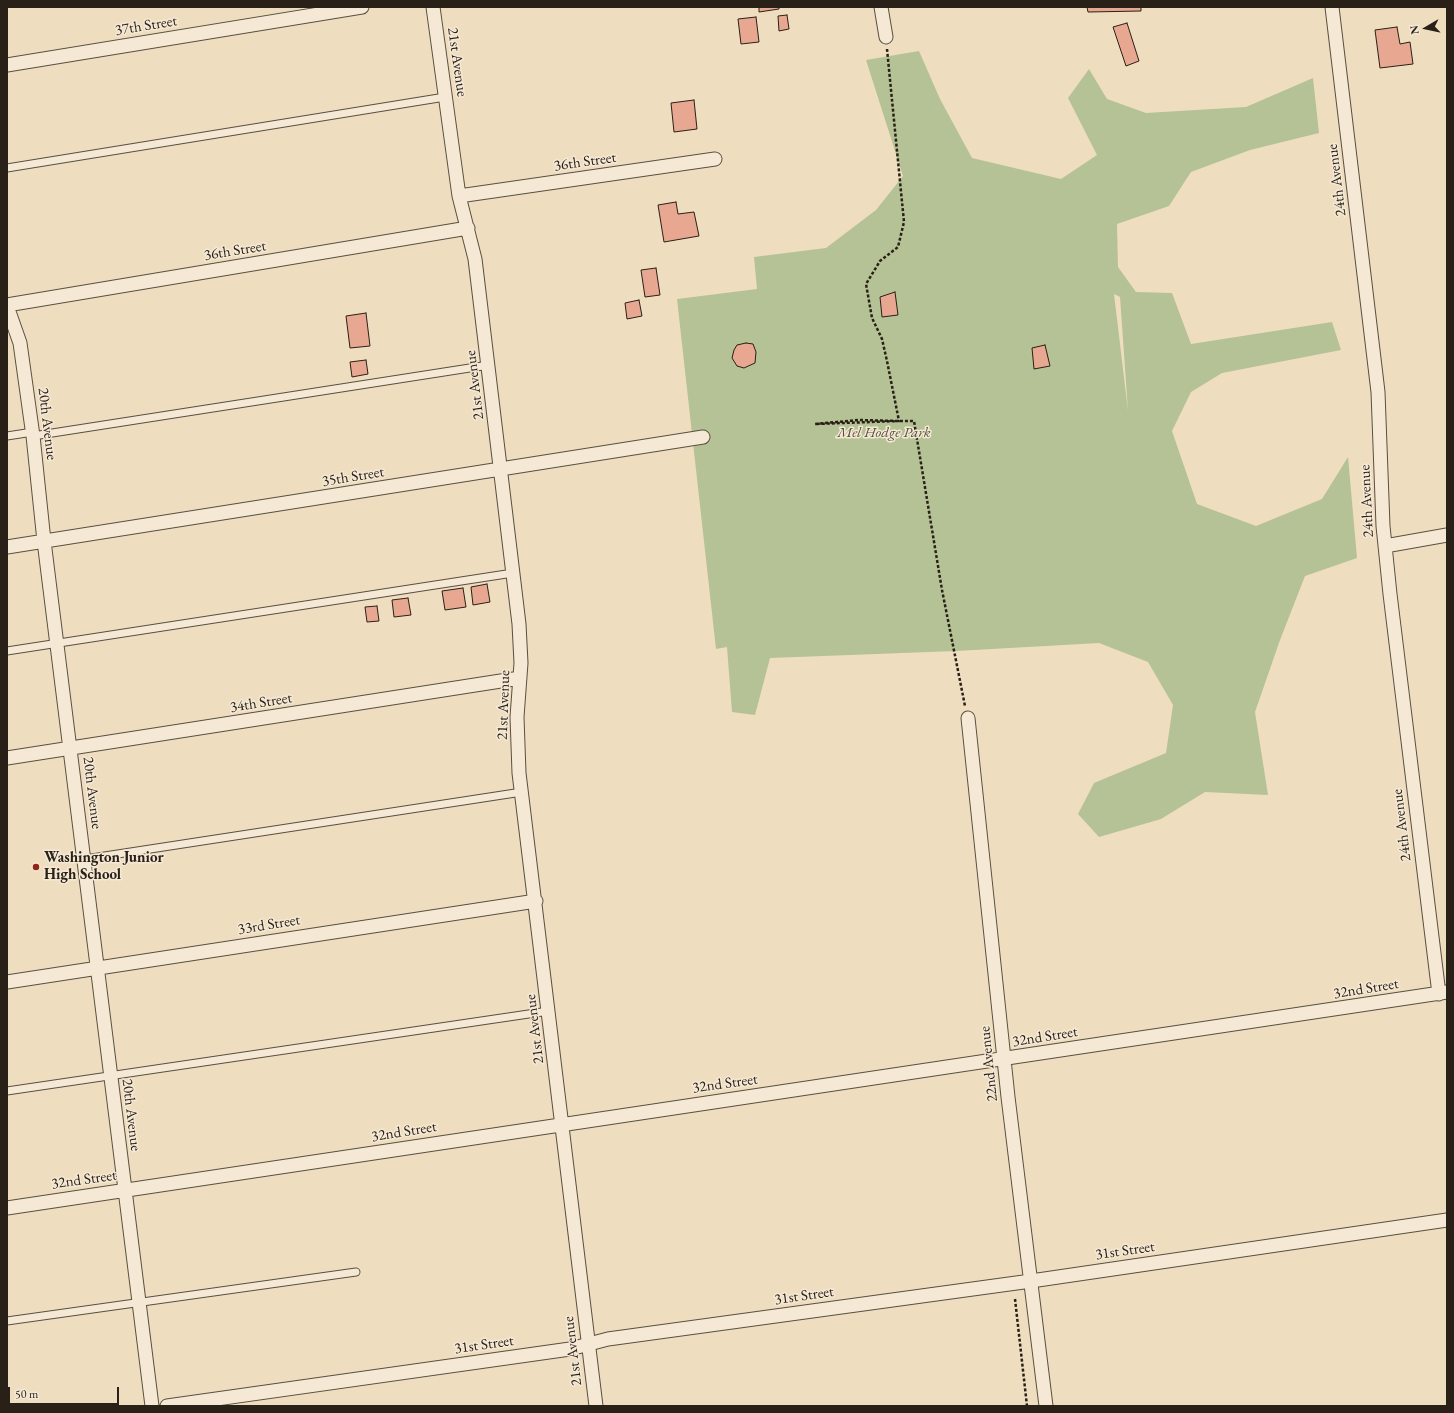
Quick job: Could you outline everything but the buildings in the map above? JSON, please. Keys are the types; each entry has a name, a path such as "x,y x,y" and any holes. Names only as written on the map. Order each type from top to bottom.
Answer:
{"street":[{"name":"37th Street","path":"7,65 362,7"},
{"name":"21st Avenue","path":"433,7 459,196 475,259 489,365 520,638 520,678 517,723 519,773 536,901 596,1406"},
{"path":"881,7 886,37"},
{"name":"24th Avenue","path":"1332,7 1378,392 1385,546 1443,993"},
{"name":"36th Street","path":"459,196 715,159"},
{"name":"36th Street","path":"7,306 468,228"},
{"name":"20th Avenue","path":"7,306 20,343 33,434 44,541 85,859 110,1076 152,1406"},
{"name":"35th Street","path":"7,547 703,437"},
{"path":"1385,546 1447,535"},
{"name":"34th Street","path":"7,758 520,678"},
{"name":"22nd Avenue","path":"968,718 1003,1059 1046,1406"},
{"name":"33rd Street","path":"7,982 536,901"},
{"name":"32nd Street","path":"7,1208 1443,993"},
{"name":"31st Street","path":"166,1406 570,1349 608,1339 1031,1281 1447,1220"}],"lane":[{"path":"7,168 445,97"},
{"path":"7,436 33,434 489,365"},
{"path":"7,651 513,573"},
{"path":"85,859 522,792"},
{"path":"7,1091 549,1011"},
{"path":"7,1321 356,1272"}],"path":[{"path":"886,37 904,222 898,248 880,261 866,284 872,318 882,338 899,421"},
{"path":"899,421 858,420 815,424 914,421 942,590 968,718"},
{"path":"1015,1299 1027,1406"}],"green space":[{"name":"Mel Hodge Park","path":"919,51 940,99 972,158 1061,179 1097,155 1068,98 1089,69 1107,99 1146,113 1246,107 1313,78 1319,133 1250,150 1191,172 1169,206 1117,224 1118,267 1136,292 1172,293 1191,344 1332,322 1341,350 1222,373 1191,392 1172,431 1197,504 1256,526 1322,499 1348,457 1357,558 1305,576 1280,640 1255,712 1268,795 1205,792 1161,819 1099,837 1078,814 1094,783 1166,753 1173,705 1148,662 1099,643 956,651 770,658 755,715 732,712 727,647 716,649 677,299 757,289 754,257 826,248 876,210 903,176 866,60","holes":["1114,294 1120,297 1128,411"]}],"place":[{"name":"Washington Junior High School","path":"36,867"}]}
